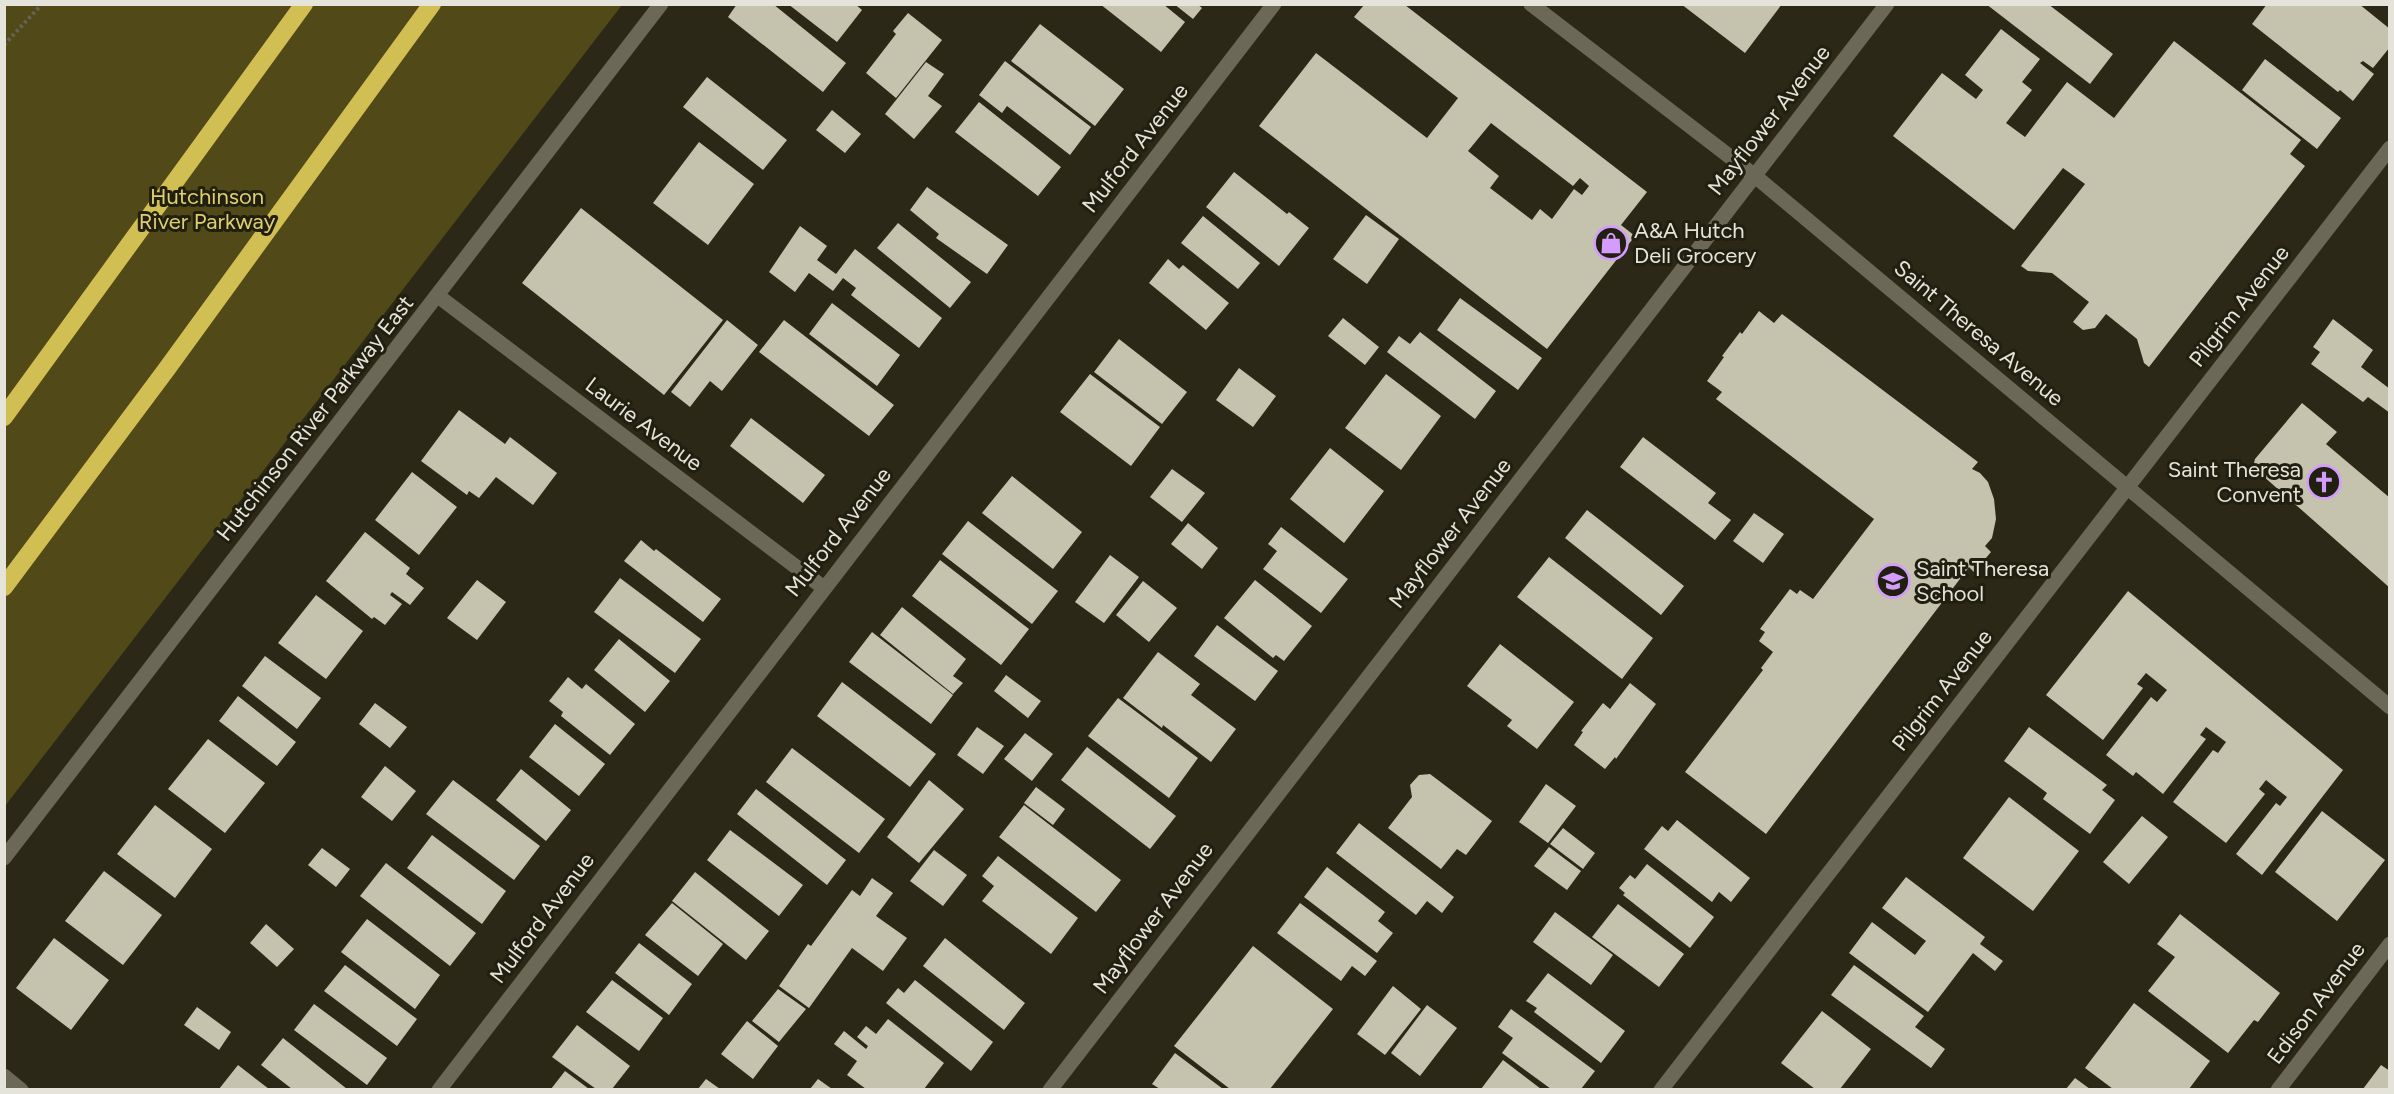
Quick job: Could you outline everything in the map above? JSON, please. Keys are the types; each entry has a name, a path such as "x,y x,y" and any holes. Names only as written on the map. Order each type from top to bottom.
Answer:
{"highway":[{"path":"4,417 304,4"},
{"path":"4,587 432,4"}],"street":[{"name":"Hutchinson River Parkway East","path":"4,858 662,4"},
{"name":"Mulford Avenue","path":"439,1089 1274,4"},
{"name":"Saint Theresa Avenue","path":"1531,4 1755,176 2390,707"},
{"name":"Mayflower Avenue","path":"1050,1089 1887,4"},
{"name":"Pilgrim Avenue","path":"1661,1089 2390,148"},
{"name":"Laurie Avenue","path":"438,296 824,588"},
{"name":"Edison Avenue","path":"2278,1089 2390,944"},
{"path":"4,1076 21,1089"}],"path":[{"path":"4,45 42,4"}],"green space":[{"name":"Hutchinson River Parkway","path":"5,5 622,5 5,806"}],"building":[{"path":"737,4 773,4 846,63 823,92 728,17"},
{"path":"788,4 855,4 862,10 837,42"},
{"path":"1100,4 1163,4 1185,22 1161,52"},
{"path":"1174,4 1197,4 1202,8 1193,19"},
{"path":"1681,4 1782,4 1745,53"},
{"path":"1986,4 2048,4 2113,54 2090,84"},
{"path":"2267,4 2359,4 2390,29 2390,47 2373,68 2363,61 2360,63 2374,74 2353,101 2340,90 2338,92 2252,24"},
{"path":"1364,5 1405,5 1647,192 1621,225 1635,236 1547,349 1259,126 1316,53 1427,138 1458,98 1354,17","holes":["1491,123 1573,186 1580,178 1589,186 1582,195 1574,189 1552,219 1540,209 1532,220 1490,188 1499,176 1468,151"]},
{"path":"908,13 942,40 896,98 866,73 896,34 893,31"},
{"path":"1040,24 1124,89 1095,126 1011,61"},
{"path":"2001,29 2040,59 2022,82 2032,90 2006,123 2025,137 2067,82 2114,118 2174,41 2301,140 2290,154 2305,166 2149,367 2144,363 2137,339 2106,314 2095,328 2083,330 2073,322 2089,302 2052,273 2028,271 2021,266 2085,184 2063,168 2014,230 1893,136 1942,73 1976,99 1983,90 1965,75"},
{"path":"2265,59 2341,118 2317,149 2242,90"},
{"path":"1005,61 1091,127 1070,155 1007,106 1002,113 979,95"},
{"path":"926,62 944,74 928,96 942,106 914,139 885,114"},
{"path":"707,77 787,140 763,170 683,107"},
{"path":"979,102 1061,167 1038,196 955,132"},
{"path":"832,110 861,134 845,153 816,130"},
{"path":"699,142 754,184 708,245 653,203"},
{"path":"1234,172 1287,214 1289,212 1309,228 1279,266 1206,207"},
{"path":"927,187 1008,245 987,274 936,238 939,234 910,210"},
{"path":"581,208 723,320 664,395 522,283"},
{"path":"1366,215 1399,239 1367,284 1333,259"},
{"path":"1203,216 1260,263 1238,289 1181,243"},
{"path":"898,223 971,282 950,308 877,248"},
{"path":"800,226 827,246 817,260 836,274 855,249 942,318 919,348 851,295 856,288 843,278 833,291 809,273 795,292 769,272"},
{"path":"1168,259 1179,269 1183,265 1229,303 1206,330 1149,283"},
{"path":"1460,298 1542,358 1518,390 1437,330"},
{"path":"832,303 900,355 877,386 809,334"},
{"name":"Saint Theresa School","path":"1759,311 1774,323 1782,314 1978,462 1972,469 1980,473 1988,482 1994,499 1996,519 1992,538 1985,546 1991,552 1974,572 1969,567 1766,834 1685,772 1763,670 1761,668 1773,652 1759,641 1765,632 1760,629 1790,589 1797,594 1800,590 1813,599 1874,519 1716,399 1722,392 1707,381 1724,357 1722,356"},
{"path":"1343,318 1379,347 1365,365 1328,336"},
{"path":"2333,319 2373,350 2361,367 2390,389 2390,413 2368,397 2363,402 2311,364 2320,352 2313,347"},
{"path":"727,320 758,345 722,391 710,381 690,407 671,392"},
{"path":"784,320 894,405 869,436 759,352"},
{"path":"1420,332 1496,391 1475,419 1387,352 1399,336 1410,344"},
{"path":"1119,339 1187,392 1162,424 1094,372"},
{"path":"1239,368 1276,396 1253,427 1216,400"},
{"path":"1090,374 1160,427 1131,466 1060,412"},
{"path":"1386,374 1441,416 1401,470 1345,428"},
{"path":"2302,403 2337,432 2326,444 2390,498 2390,588 2253,467 2255,459"},
{"path":"459,410 505,444 510,437 557,473 533,505 496,477 479,498 469,491 467,495 421,461"},
{"path":"751,418 825,475 803,503 730,446"},
{"path":"1643,437 1716,493 1708,503 1731,520 1715,540 1620,467"},
{"path":"1330,448 1384,491 1344,543 1290,499"},
{"path":"1172,469 1205,493 1182,522 1150,497"},
{"path":"412,472 457,507 419,555 375,520"},
{"path":"1012,476 1082,532 1053,569 982,513"},
{"path":"1587,510 1684,586 1661,615 1565,538"},
{"path":"1754,513 1784,534 1763,563 1733,541"},
{"path":"968,521 1058,591 1032,624 942,554"},
{"path":"1188,523 1218,548 1202,569 1171,544"},
{"path":"1281,527 1348,579 1321,613 1263,569 1277,551 1268,544"},
{"path":"365,532 410,568 406,574 424,588 410,605 392,592 390,595 402,604 385,625 374,617 372,619 326,581"},
{"path":"641,540 721,599 703,622 624,561"},
{"path":"1110,555 1139,577 1104,623 1075,602"},
{"path":"1549,557 1653,638 1622,679 1517,597"},
{"path":"940,560 1029,629 1001,665 912,596"},
{"path":"620,578 701,639 675,673 594,612"},
{"path":"477,580 506,602 477,640 447,618"},
{"path":"1255,580 1312,626 1284,661 1276,655 1273,658 1224,618"},
{"path":"1143,581 1177,608 1149,642 1116,615"},
{"path":"2128,591 2343,770 2262,875 2236,854 2276,803 2280,806 2287,797 2266,780 2259,789 2265,794 2226,843 2173,802 2213,750 2218,753 2226,742 2206,727 2200,735 2206,739 2163,794 2136,772 2133,776 2106,755 2151,697 2157,702 2167,690 2146,673 2137,684 2143,688 2103,740 2046,695"},
{"path":"316,595 363,631 326,679 278,643"},
{"path":"902,607 966,659 953,676 963,683 953,694 880,635"},
{"path":"1217,625 1278,671 1255,701 1194,656"},
{"path":"872,632 953,695 931,724 849,662"},
{"path":"619,639 670,681 645,712 594,670"},
{"path":"1500,644 1574,702 1537,749 1507,726 1512,720 1467,686"},
{"path":"1158,652 1200,684 1191,695 1236,729 1211,762 1123,698"},
{"path":"265,656 321,698 297,729 242,686"},
{"path":"1006,675 1041,701 1028,718 994,691"},
{"path":"568,677 582,689 586,684 635,724 610,755 561,716 563,712 549,701"},
{"path":"842,682 936,754 910,787 817,716"},
{"path":"1630,683 1656,704 1616,759 1615,757 1605,769 1574,745 1583,732 1581,731 1603,703 1610,709"},
{"path":"238,696 296,742 277,766 219,721"},
{"path":"1118,698 1198,758 1169,798 1088,736"},
{"path":"375,703 407,727 390,748 359,724"},
{"path":"555,724 605,764 579,796 529,757"},
{"path":"977,727 1004,746 983,774 957,755"},
{"path":"2029,727 2107,785 2102,790 2115,800 2090,834 2043,799 2047,793 2004,761"},
{"path":"1025,733 1053,754 1032,781 1004,759"},
{"path":"208,739 265,783 225,833 168,789"},
{"path":"1087,747 1176,816 1150,849 1061,780"},
{"path":"792,748 885,819 859,853 766,782"},
{"path":"385,766 416,791 392,821 361,797"},
{"path":"521,769 571,810 546,841 496,800"},
{"path":"1430,774 1492,821 1466,855 1457,849 1441,869 1388,828 1412,797 1410,785 1419,775"},
{"path":"453,780 540,846 514,880 426,814"},
{"path":"929,780 964,809 919,863 887,837"},
{"path":"1546,784 1576,806 1548,843 1519,822"},
{"path":"1036,787 1065,809 1053,825 1024,803"},
{"path":"756,789 846,860 827,885 737,814"},
{"path":"2009,797 2079,851 2033,911 1963,858"},
{"path":"155,805 212,849 175,898 117,854"},
{"path":"1024,805 1121,880 1096,912 999,837"},
{"path":"2322,811 2385,860 2337,921 2275,872"},
{"path":"2142,816 2168,837 2129,884 2103,862"},
{"path":"1677,820 1750,878 1731,902 1719,892 1712,902 1644,849 1662,826 1668,831"},
{"path":"1359,823 1454,897 1442,913 1427,901 1416,915 1336,853"},
{"path":"1563,828 1595,853 1583,869 1550,844"},
{"path":"730,830 803,885 779,916 707,860"},
{"path":"432,835 506,891 482,924 407,868"},
{"path":"1549,847 1581,871 1567,890 1534,866"},
{"path":"322,848 350,869 336,887 308,865"},
{"path":"934,850 967,875 943,906 910,881"},
{"path":"998,856 1078,918 1051,954 982,901 994,886 982,876"},
{"path":"386,863 476,933 450,966 360,896"},
{"path":"1647,864 1714,917 1690,948 1623,895 1625,893 1619,888 1630,875 1635,879"},
{"path":"1327,867 1385,912 1378,921 1393,933 1377,953 1304,897"},
{"path":"104,871 162,915 123,965 65,921"},
{"path":"695,872 769,931 746,960 672,901"},
{"path":"1906,877 1985,937 1980,944 2003,961 1995,971 1973,953 1928,1012 1849,953 1872,922 1915,955 1926,941 1882,908"},
{"path":"872,878 893,893 876,916 907,938 883,971 852,948 809,1008 779,986 808,944 811,946 852,890 860,896"},
{"path":"672,903 723,944 698,976 645,935"},
{"path":"1300,903 1377,961 1365,976 1352,966 1341,981 1277,933"},
{"path":"1618,904 1684,954 1659,987 1592,937"},
{"path":"1555,912 1613,955 1591,985 1533,942"},
{"path":"2180,914 2280,993 2258,1022 2254,1020 2228,1053 2148,991 2175,957 2157,944"},
{"path":"367,919 440,975 415,1009 341,952"},
{"path":"266,924 294,949 277,967 250,943"},
{"path":"54,938 109,980 71,1030 16,988"},
{"path":"945,938 1025,1003 1004,1030 923,966"},
{"path":"639,943 692,984 669,1015 615,973"},
{"path":"1253,946 1333,1009 1270,1089 1230,1089 1174,1046"},
{"path":"345,965 417,1019 397,1046 324,991"},
{"path":"1854,965 1924,1016 1915,1027 1945,1049 1931,1068 1831,995"},
{"path":"1548,973 1625,1031 1601,1063 1534,1012 1537,1008 1526,1001"},
{"path":"612,980 663,1018 639,1051 586,1012"},
{"path":"915,980 993,1042 971,1071 886,1003 898,988 904,993"},
{"path":"1393,986 1421,1009 1385,1055 1357,1034"},
{"path":"778,989 806,1009 779,1042 752,1021"},
{"path":"2134,1003 2210,1061 2189,1089 2113,1089 2085,1068"},
{"path":"314,1004 387,1058 367,1085 294,1030"},
{"path":"1427,1005 1457,1028 1420,1076 1391,1053"},
{"path":"197,1007 231,1032 219,1050 184,1025"},
{"path":"1511,1009 1595,1071 1581,1089 1551,1089 1502,1053 1513,1038 1498,1027"},
{"path":"1822,1011 1871,1049 1840,1089 1815,1089 1781,1063"},
{"path":"888,1019 944,1063 924,1089 866,1089 847,1075 857,1061 834,1044 844,1031 866,1049 868,1046 857,1037 866,1026 876,1034"},
{"path":"747,1021 778,1046 753,1079 721,1054"},
{"path":"577,1025 630,1066 612,1089 596,1089 552,1057"},
{"path":"283,1038 347,1089 292,1089 261,1065"},
{"path":"1175,1053 1223,1089 1160,1089 1152,1084"},
{"path":"1503,1060 1541,1089 1481,1089"},
{"path":"238,1065 269,1089 219,1089"},
{"path":"2381,1065 2390,1071 2390,1089 2363,1089"},
{"path":"565,1071 589,1089 551,1089"},
{"path":"2075,1078 2090,1089 2066,1089"},
{"path":"706,1079 720,1089 698,1089"},
{"path":"818,1079 832,1089 810,1089"}],"place":[{"name":"A&A Hutch Deli Grocery","path":"1611,243"},
{"name":"Saint Theresa Convent","path":"2324,482"},
{"name":"Saint Theresa School","path":"1893,581"}]}
